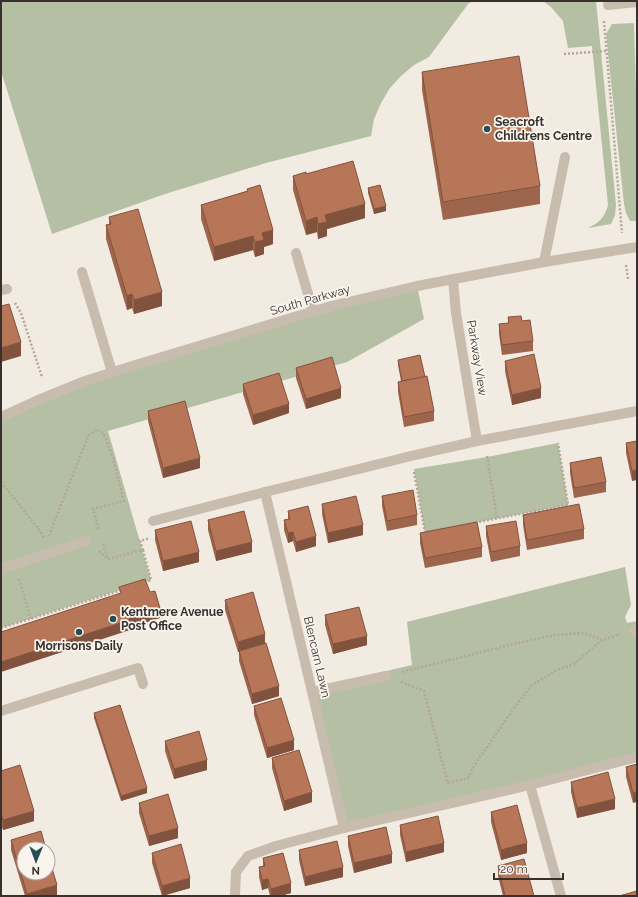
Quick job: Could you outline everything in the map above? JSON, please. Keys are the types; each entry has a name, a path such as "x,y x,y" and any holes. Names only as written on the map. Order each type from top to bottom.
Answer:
{"street":[{"path":"608,5 637,2"},
{"path":"544,262 565,157"},
{"name":"South Parkway","path":"1,417 85,381 331,306 453,279 637,247"},
{"path":"296,254 313,311"},
{"path":"82,272 112,372"},
{"name":"Parkway View","path":"453,279 456,313 480,440"},
{"path":"153,521 265,492 480,440 637,412"},
{"name":"Blencarn Lawn","path":"265,492 344,828"},
{"path":"1,569 86,541"},
{"path":"1,711 138,668 143,684"},
{"path":"312,692 386,676"},
{"path":"235,896 236,872 248,856 276,846 344,828 453,804 637,757"},
{"path":"530,785 561,896"}],"path":[{"path":"608,5 603,22 628,279"},
{"path":"564,54 606,51"},
{"path":"4,290 21,313 42,377"},
{"path":"411,456 425,532 568,504 555,426"},
{"path":"1,482 41,532 47,543 88,436 97,428 104,434 113,458 124,501 93,509 99,531"},
{"path":"480,440 497,518"},
{"path":"143,583 151,580 140,541 153,537"},
{"path":"101,538 108,559"},
{"path":"86,541 108,559"},
{"path":"108,559 143,550"},
{"path":"1,628 128,588"},
{"path":"24,596 31,619"},
{"path":"448,783 468,778 480,757 532,685 555,671 574,664 602,640 636,630"},
{"path":"386,676 509,645 556,635 584,633 602,640"},
{"path":"386,676 424,691 453,804"}],"green space":[{"path":"1,1 473,1 468,4 429,57 414,65 390,88 374,119 371,136 266,163 165,194 52,234 1,71"},
{"path":"543,1 596,1 616,205 615,215 611,224 588,228 601,219 608,205 592,46 568,48 563,21 551,7"},
{"path":"634,23 637,123 637,221 630,221 624,204 606,34 612,24"},
{"path":"417,286 424,319 347,362 108,431 151,580 1,628 1,417 85,381"},
{"path":"558,443 568,505 425,532 414,469"},
{"path":"625,567 631,605 625,617 627,623 637,621 637,757 344,828 311,689 412,665 407,622"}],"building":[{"path":"519,56 540,186 443,202 422,72"},
{"path":"353,161 365,204 325,215 327,222 318,224 317,217 306,221 293,176 306,172 306,174"},
{"path":"260,185 273,230 262,233 264,240 255,242 253,236 214,247 201,205 248,191 247,189"},
{"path":"380,185 386,206 374,209 368,188"},
{"path":"138,209 162,292 134,300 132,294 127,296 106,225 111,224 109,217"},
{"path":"9,304 21,342 1,348 1,306"},
{"path":"521,316 522,321 530,320 533,341 502,345 499,324 509,323 508,317"},
{"path":"534,354 541,388 512,395 505,361"},
{"path":"420,355 425,377 402,381 398,360"},
{"path":"332,357 341,388 306,399 296,368"},
{"path":"279,373 289,404 253,415 243,384"},
{"path":"427,376 434,411 404,417 398,382"},
{"path":"185,401 200,458 163,468 148,411"},
{"path":"637,441 637,470 632,471 626,443"},
{"path":"601,457 606,482 574,488 570,463"},
{"path":"413,490 417,515 387,521 382,496"},
{"path":"356,496 363,525 328,533 322,504"},
{"path":"579,504 584,529 527,540 523,515"},
{"path":"308,506 316,536 296,542 293,532 288,533 284,520 290,519 288,511"},
{"path":"244,511 252,542 216,551 208,520"},
{"path":"191,521 199,552 163,561 155,530"},
{"path":"516,521 520,546 491,552 486,526"},
{"path":"477,522 482,547 425,558 420,533"},
{"path":"145,579 150,592 155,591 160,608 129,618 130,620 1,662 1,632 121,593 119,587"},
{"path":"253,592 265,634 238,642 225,600"},
{"path":"359,607 367,636 333,644 325,615"},
{"path":"266,643 279,686 252,694 239,651"},
{"path":"281,698 294,740 267,748 254,706"},
{"path":"120,705 147,788 121,796 94,713"},
{"path":"199,731 207,760 174,769 165,741"},
{"path":"299,750 312,792 284,801 272,758"},
{"path":"637,764 637,792 633,793 626,767"},
{"path":"20,765 34,811 3,820 1,814 1,771"},
{"path":"608,772 615,799 577,808 571,782"},
{"path":"168,794 178,828 149,836 139,803"},
{"path":"517,805 527,843 501,850 491,812"},
{"path":"438,816 444,843 406,852 400,825"},
{"path":"386,827 392,854 354,863 348,836"},
{"path":"41,831 44,841 16,841 16,857 11,840"},
{"path":"337,841 343,867 305,877 299,850"},
{"path":"181,844 190,878 162,886 152,853"},
{"path":"283,853 291,883 271,889 268,879 262,880 259,867 265,866 263,858"},
{"path":"524,859 534,896 505,896 498,866"},
{"path":"23,881 56,881 57,885 27,894"},
{"path":"637,891 637,896 619,896"}],"place":[{"name":"Seacroft Childrens Centre","path":"487,129"},
{"name":"Kentmere Avenue Post Office","path":"113,619"},
{"name":"Morrisons Daily","path":"79,632"}]}
